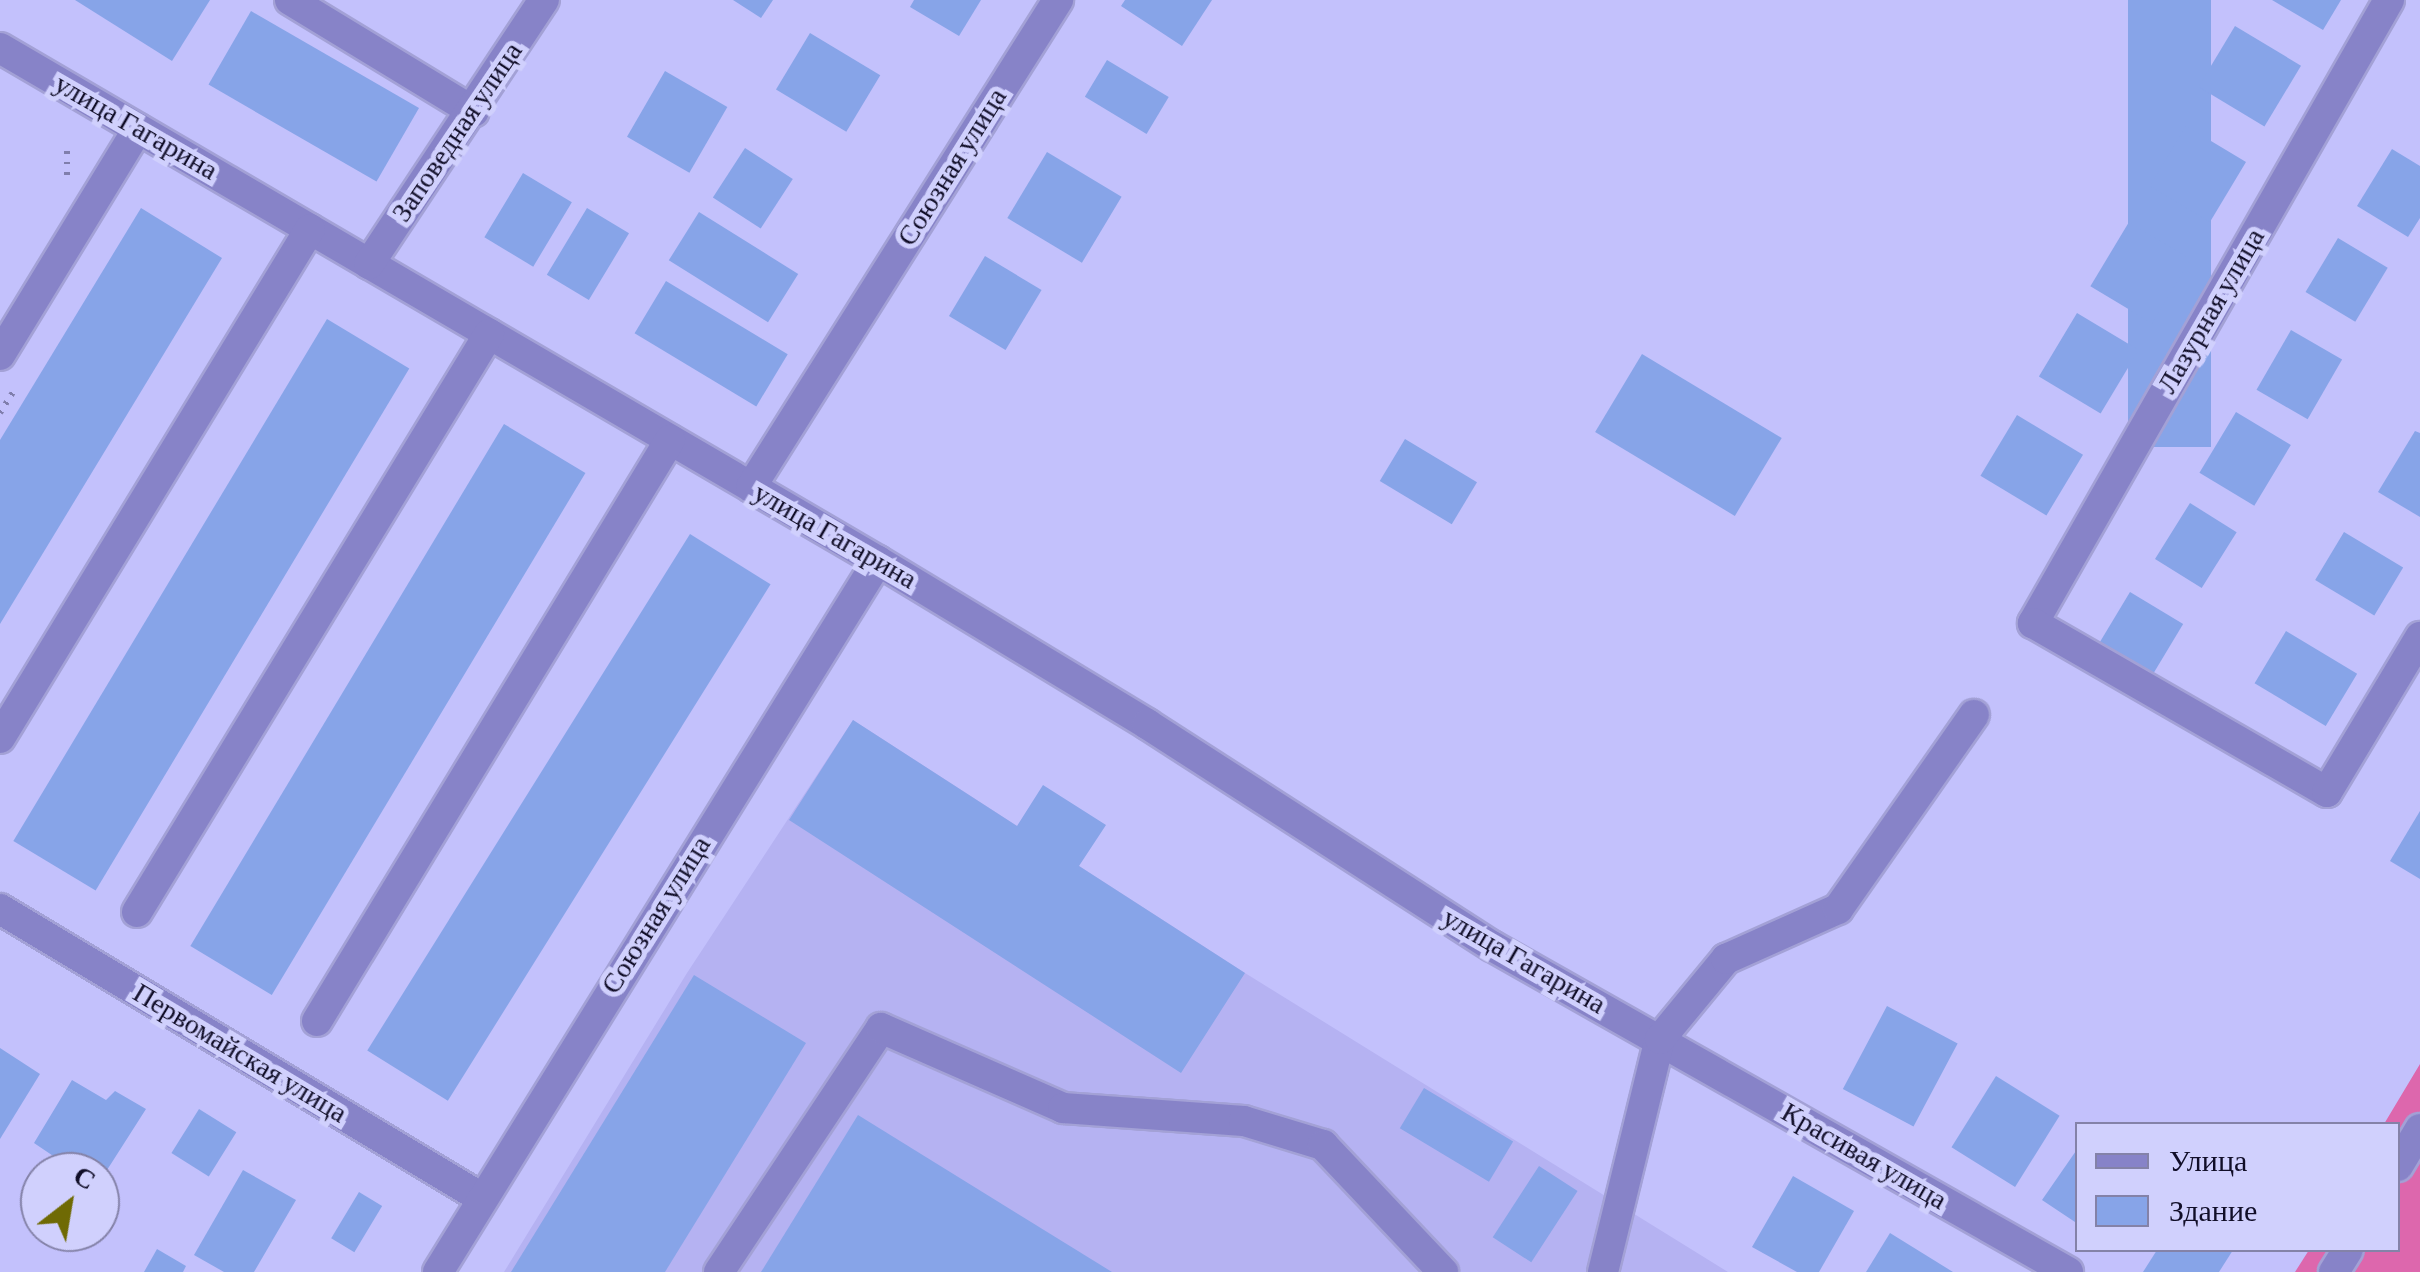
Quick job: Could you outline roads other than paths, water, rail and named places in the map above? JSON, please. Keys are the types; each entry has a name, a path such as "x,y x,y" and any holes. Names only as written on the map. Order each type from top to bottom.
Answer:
{"street":[{"path":"290,0 474,112"},
{"name":"Заповедная улица","path":"370,264 474,112 544,0"},
{"name":"Союзная улица","path":"751,487 1058,0"},
{"name":"Лазурная улица","path":"2389,0 2033,622 2327,792 2420,637"},
{"name":"улица Гагарина","path":"0,48 878,561 1147,724 1492,946 1660,1039"},
{"path":"0,355 138,129"},
{"path":"0,738 310,230"},
{"path":"138,912 489,334"},
{"path":"317,1022 670,440"},
{"name":"Союзная улица","path":"438,1272 480,1197 878,561"},
{"path":"1604,1272 1660,1039 1726,959 1838,909 1974,715"},
{"name":"Первомайская улица","path":"0,909 480,1197"},
{"path":"719,1272 881,1028 1063,1108 1244,1121 1323,1145 1443,1272"},
{"name":"Красивая улица","path":"1660,1039 2068,1272"},
{"path":"2400,1163 2420,1128"}]}
